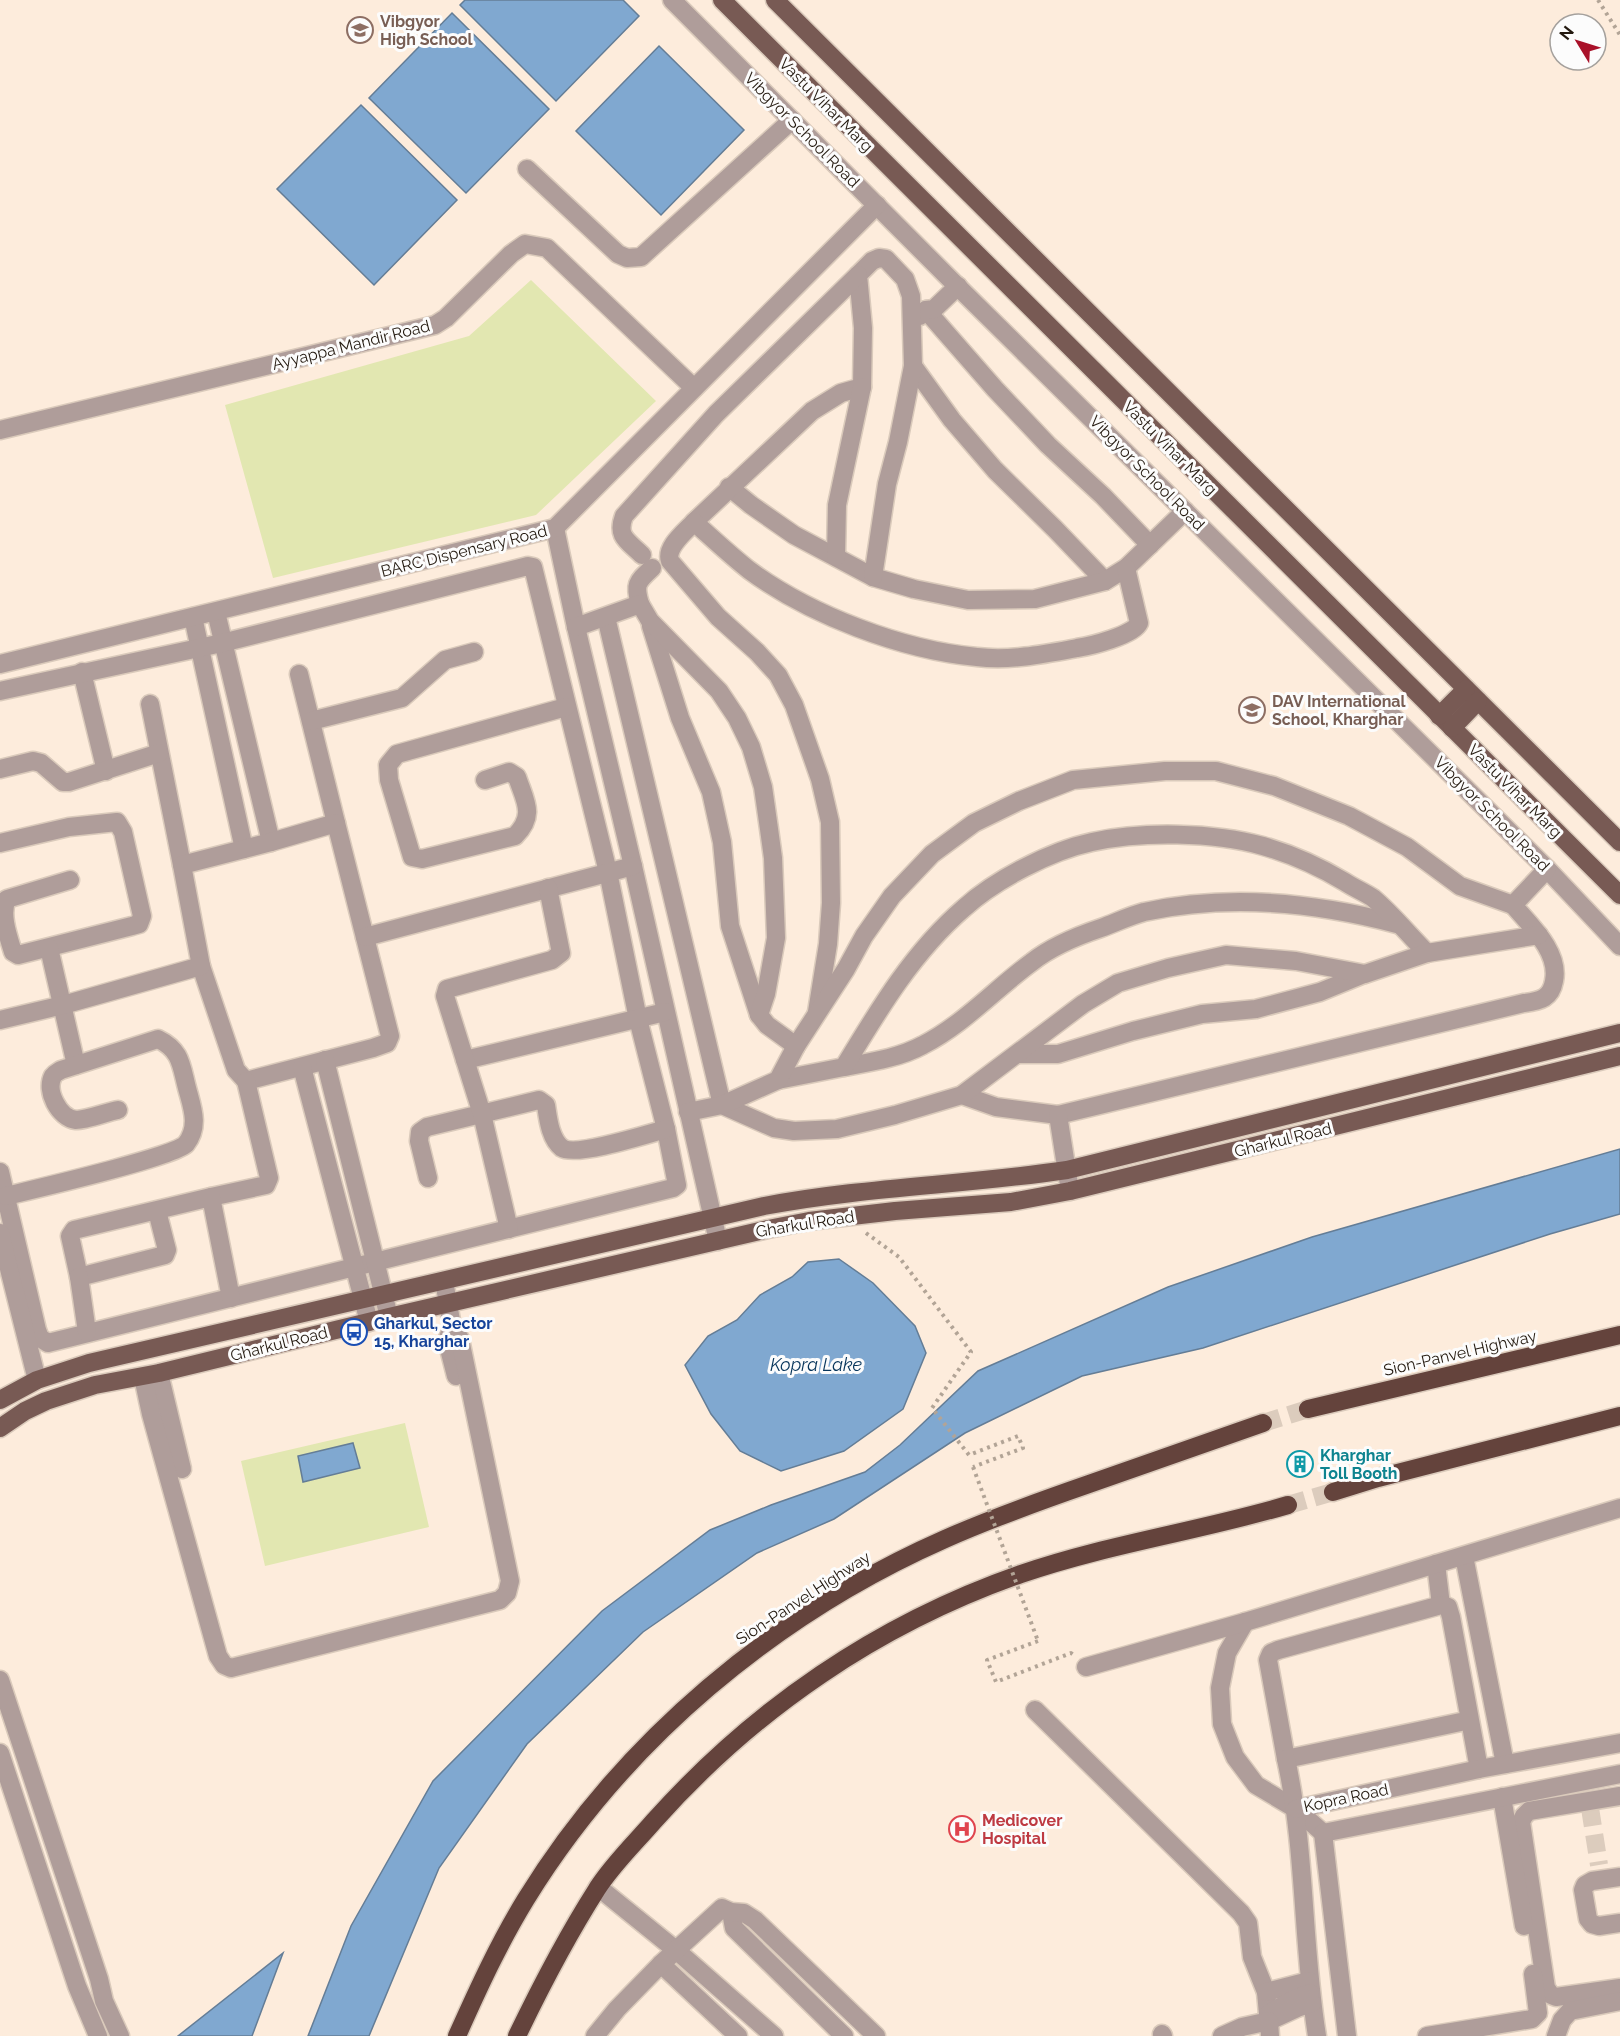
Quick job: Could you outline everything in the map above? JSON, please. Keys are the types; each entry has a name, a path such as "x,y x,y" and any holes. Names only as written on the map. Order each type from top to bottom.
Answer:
{"highway":[{"name":"Sion-Panvel Highway","path":"1308,1409 1620,1335"},
{"path":"1333,1492 1378,1478 1620,1416"},
{"name":"Sion-Panvel Highway","path":"457,2036 495,1952 526,1898 561,1847 640,1751 732,1667 782,1630 835,1597 888,1566 944,1539 1007,1513 1263,1423"},
{"path":"517,2036 545,1979 598,1887 681,1791 723,1750 815,1677 864,1646 915,1619 968,1594 1023,1574 1078,1557 1235,1521 1288,1505"}],"main road":[{"name":"Vastu Vihar Marg","path":"722,0 1620,895"},
{"path":"775,0 1620,843"},
{"path":"1445,722 1472,695"},
{"name":"Gharkul Road","path":"0,1400 37,1380 89,1363 712,1219 806,1198 893,1188 1008,1179 1067,1170 1620,1033"},
{"name":"Gharkul Road","path":"0,1428 25,1411 70,1392 95,1385 151,1375 718,1241 779,1227 844,1217 1011,1202 1070,1191 1620,1056"}],"street":[{"name":"Vibgyor School Road","path":"672,0 954,283 1547,869 1620,946"},
{"path":"527,169 618,254 627,258 640,257 792,120"},
{"name":"BARC Dispensary Road","path":"0,664 555,528 877,206"},
{"name":"Ayyappa Mandir Road","path":"0,430 435,325 446,318 511,254 525,244 547,248 694,388"},
{"path":"796,1046 767,1025 759,1015 730,926 722,842 711,792 680,718 650,621 640,604 636,590 647,562 620,533 620,528 624,516 716,414 872,261 879,258 886,259 905,279 910,296 913,366 887,484 873,577"},
{"path":"836,557 837,505 862,387 863,328 858,275"},
{"path":"912,324 926,310 928,302 954,283"},
{"path":"926,310 1048,445 1103,496 1150,545"},
{"path":"913,366 952,420 994,470 1105,581"},
{"path":"818,1012 828,944 832,866 830,822 820,779 794,705 778,675 757,652 717,616 668,556 671,548 694,522 812,411 841,393 862,387"},
{"path":"729,487 751,506 794,535 873,577 914,589 968,600 1035,598 1105,581 1125,568 1185,510"},
{"path":"694,522 748,569 808,608 911,646 979,657 1044,654 1090,646 1135,630 1139,623 1125,568"},
{"path":"555,528 718,1241"},
{"path":"0,691 222,643 528,566 533,567 608,872 638,1019 666,1129 677,1185 673,1188 48,1343 40,1338 0,1172"},
{"path":"576,627 640,604"},
{"path":"216,612 271,842"},
{"path":"193,617 244,849"},
{"path":"606,617 722,1105"},
{"path":"650,621 719,691 737,718 751,747 763,787 773,858 776,938 766,994 759,1015"},
{"path":"311,721 402,698 445,660 474,652"},
{"path":"82,672 106,771"},
{"path":"246,1081 373,1048 387,1043 390,1036 299,674"},
{"path":"87,1332 79,1277 69,1236 74,1230 266,1185 269,1178 246,1081 236,1070 201,966 150,704"},
{"path":"485,780 509,772 517,777 529,812 524,826 514,836 422,859 412,857 389,780 388,765 397,754 566,707"},
{"path":"0,769 33,760 41,763 63,782 106,771 159,753"},
{"path":"777,1080 864,936 892,896 932,854 974,823 1019,801 1073,780 1165,771 1216,771 1274,786 1349,816 1407,847 1460,886 1513,905 1539,935 1553,959 1556,974 1552,992 1541,1001 1502,1008 1058,1115 996,1107 962,1095"},
{"path":"0,843 69,827 117,822 123,832 142,916 139,924 18,955 13,952 2,906 7,899 22,893 70,880"},
{"path":"182,865 336,823"},
{"path":"844,1066 876,1013 909,967 936,934 965,907 999,881 1056,854 1091,842 1150,835 1192,835 1263,846 1320,868 1373,898 1427,953"},
{"path":"365,937 633,866"},
{"path":"1513,905 1547,869"},
{"path":"508,1229 482,1114 445,996 447,989 552,960 561,953 548,888"},
{"path":"688,1112 722,1105 777,1080 897,1056 923,1045 955,1026 1033,961 1072,938 1142,913 1192,904 1250,902 1353,912 1398,924"},
{"path":"1018,1054 1058,1054 1133,1031 1202,1014 1256,1009 1320,992 1427,953 1539,935"},
{"path":"49,948 76,1065"},
{"path":"722,1105 774,1128 794,1131 837,1129 962,1095 1083,1004 1118,983 1168,968 1226,956 1296,961 1365,974"},
{"path":"0,1020 63,1005 201,966"},
{"path":"465,1060 665,1012"},
{"path":"6,1196 184,1147 191,1136 196,1120 177,1053 168,1043 158,1039 61,1070 53,1076 51,1088 57,1110 67,1116 77,1120 118,1110"},
{"path":"325,1060 389,1317"},
{"path":"302,1066 369,1322"},
{"path":"428,1178 419,1141 420,1132 427,1127 539,1100 546,1105 551,1132 561,1147 572,1151 590,1149 666,1129"},
{"path":"1058,1115 1070,1191"},
{"path":"212,1197 231,1298"},
{"path":"79,1277 165,1255 167,1250 158,1210"},
{"path":"0,1233 37,1380"},
{"path":"444,1281 452,1326 460,1339 456,1351 465,1408"},
{"path":"151,1375 218,1656 224,1665 231,1668 500,1600 507,1593 510,1581 456,1351"},
{"path":"159,1412 182,1469"},
{"path":"1086,1667 1245,1622 1620,1508"},
{"path":"1464,1556 1505,1764"},
{"path":"1436,1564 1441,1605"},
{"path":"1296,1809 1268,1660 1271,1653 1441,1605 1448,1607 1451,1617 1479,1769"},
{"path":"1245,1622 1227,1653 1220,1688 1222,1724 1235,1757 1256,1785 1296,1809 1323,1833"},
{"path":"0,1680 99,1979 104,2001 120,2036"},
{"path":"1035,1710 1241,1913 1248,1923 1252,1958 1266,1992 1269,2024"},
{"path":"1286,1759 1470,1720"},
{"name":"Kopra Road","path":"1317,2036 1310,1992 1296,1809 1479,1769 1620,1743"},
{"path":"0,1753 77,1986 98,2036"},
{"name":"Kopra Road","path":"1347,2036 1323,1833 1620,1774"},
{"path":"1585,1781 1589,1804"},
{"path":"1620,1796 1589,1804 1529,1811 1521,1822 1546,1988 1551,1995 1556,1997 1620,1988"},
{"path":"1427,2036 1532,2019 1538,2013 1502,1797"},
{"path":"1301,1877 1327,1873"},
{"path":"1620,1877 1600,1873 1582,1890 1588,1919 1592,1924 1599,1926 1620,1923"},
{"path":"598,1887 677,1951 774,2036"},
{"path":"595,2036 617,2009 722,1908 731,1912 744,1913 755,1920 876,2036"},
{"path":"731,1912 734,1928 844,2036"},
{"path":"662,1964 738,2036"},
{"path":"1266,1992 1310,1992"},
{"path":"1222,2036 1242,2026 1269,2024 1296,2008 1310,1992"},
{"path":"1556,2036 1562,2020 1570,2011 1620,2001"}],"path":[{"path":"1598,0 1620,35"},
{"path":"844,1217 899,1257 971,1352 932,1407 969,1455 1018,1436 1023,1448 973,1467 1038,1641 987,1660 996,1682 1071,1653 1086,1667"}],"green space":[{"path":"531,280 656,401 536,515 273,578 225,405 469,336"},
{"path":"405,1423 429,1527 265,1566 241,1461"}],"water":[{"path":"465,0 623,0 639,16 556,101 460,5"},
{"path":"452,13 549,109 466,193 369,98"},
{"path":"659,46 744,130 661,215 576,131"},
{"path":"361,105 457,200 374,285 277,189"},
{"path":"1620,1149 1620,1214 1550,1234 1203,1348 1082,1376 965,1433 834,1519 757,1553 643,1632 527,1744 439,1868 369,2036 308,2036 351,1926 433,1781 602,1611 710,1530 771,1505 865,1472 900,1445 978,1371 1168,1287 1312,1237"},
{"name":"Kopra Lake","path":"839,1259 873,1283 915,1326 926,1353 903,1409 844,1451 781,1471 740,1451 711,1414 685,1365 708,1336 737,1320 760,1295 792,1277 808,1262"},
{"path":"353,1443 360,1468 303,1482 298,1456"},
{"path":"283,1953 252,2036 178,2036"}],"tunnel":[{"path":"1263,1423 1308,1409"},
{"path":"1288,1505 1333,1492"},
{"path":"1590,1808 1599,1865"}],"place":[{"name":"Vibgyor High School","path":"360,30"},
{"name":"DAV International School, Kharghar","path":"1252,710"},
{"name":"Gharkul, Sector 15, Kharghar","path":"354,1332"},
{"name":"Kharghar Toll Booth","path":"1300,1464"},
{"name":"Medicover Hospital","path":"962,1829"}]}
